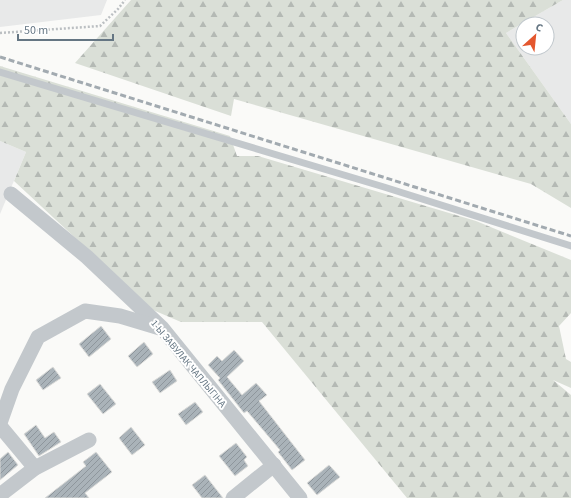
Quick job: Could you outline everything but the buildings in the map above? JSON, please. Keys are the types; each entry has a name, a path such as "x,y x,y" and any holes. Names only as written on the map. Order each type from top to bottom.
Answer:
{"street":[{"name":"1-Ы ЗАВУЛАК ЧАПЛЫГІНА","path":"11,194 87,257 162,328 300,498"},
{"path":"35,468 0,424 12,389 38,337 85,311 120,316 162,328"},
{"path":"0,495 35,468 89,440"},
{"path":"233,498 274,465"}],"lane":[{"path":"0,72 369,183 571,246"}],"path":[{"path":"0,33 100,26 125,0"}],"shaded area":[{"path":"0,0 107,0 101,15 0,27"},
{"path":"563,0 571,0 571,124 522,56 555,56 555,16 535,16"},
{"path":"515,28 515,46 506,33"},
{"path":"0,141 26,152 0,214"}],"green space":[{"path":"131,0 563,0 535,16 515,16 515,28 506,33 515,46 515,56 522,56 571,124 571,208 531,184 234,99 231,116 75,63"},
{"path":"0,66 230,136 237,156 258,156 476,221 571,260 571,313 559,326 566,359 571,362 571,388 553,380 571,395 571,498 407,498 262,322 181,322 153,310 14,181 26,152 0,141"}],"railway":[{"path":"0,57 571,236"}]}
